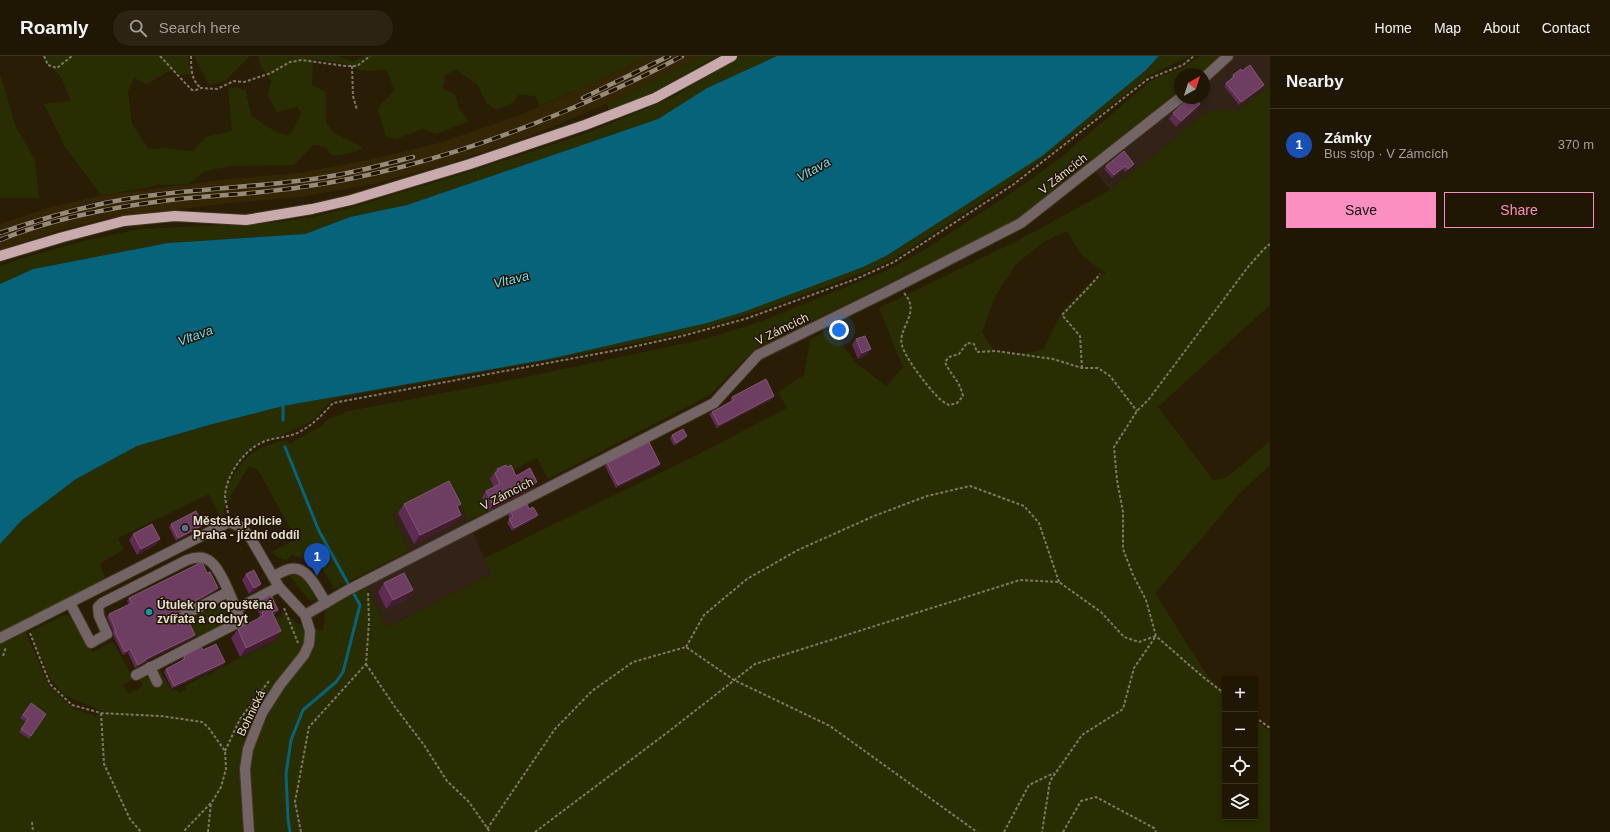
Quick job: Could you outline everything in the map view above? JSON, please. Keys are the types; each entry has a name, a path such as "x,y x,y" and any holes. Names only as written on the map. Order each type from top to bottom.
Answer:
{"main road":[{"path":"0,256 124,221 175,216 246,220 312,209 351,200 470,164 585,125 655,98 732,56"}],"street":[{"path":"1210,72 1228,56"},
{"name":"V Zámcích","path":"305,615 367,580 714,402 758,354 897,287 1021,223 1174,103"},
{"path":"0,638 229,522 241,527 250,537 279,588 305,615"},
{"path":"70,603 91,643 107,634 99,616 98,607 102,603 187,560 195,557 210,561 218,570 241,621 136,675"},
{"path":"273,577 290,569 300,569 309,575 326,603"},
{"path":"236,609 279,588"},
{"path":"186,614 228,592"},
{"name":"Bohnická","path":"249,832 245,769 248,749 262,713 280,685 304,655 309,644 310,631 305,615"},
{"path":"150,667 157,682"}],"path":[{"path":"44,56 48,65 57,68 72,56"},
{"path":"160,56 192,90 201,88 218,89 234,81 244,82 271,73 290,62 302,60 357,66 370,56"},
{"path":"190,56 194,80 201,88"},
{"path":"229,522 225,495 239,462 247,453 264,442 298,433 312,424 333,403 623,349 682,336 745,319 856,279 894,262 1014,184 1148,79 1183,65 1194,56"},
{"path":"352,66 353,96 357,110"},
{"path":"1222,692 1156,636 1146,600 1133,575 1123,549 1123,512 1117,480 1114,447 1137,411 1149,399 1248,268 1270,244"},
{"path":"1082,368 1080,336 1062,315 1100,274"},
{"path":"897,287 909,300 910,313 901,344 904,351 938,397 949,405 957,403 963,396 960,384 949,372 945,362 949,357 959,354 967,343 974,344 977,352 996,351 1046,358 1082,368 1098,368 1110,376 1137,411"},
{"path":"487,829 555,729 592,691 633,662 686,647 704,615 747,579 791,554 881,514 927,496 970,486 1024,506 1039,523 1059,582"},
{"path":"301,832 295,802 310,728 366,664 370,622 367,580"},
{"path":"535,832 668,732 755,664 1020,580 1059,582 1101,612 1124,637 1139,642 1156,636"},
{"path":"287,598 284,608 299,644"},
{"path":"186,614 195,617 234,620 238,623"},
{"path":"26,625 50,684 72,705 101,713 161,716 202,722 208,727 225,751"},
{"path":"1042,832 1050,781 1082,735 1123,709 1134,668 1156,636"},
{"path":"686,647 734,680 830,726 977,832"},
{"path":"366,664 395,707 424,745 447,781 469,802 490,832"},
{"path":"183,832 212,802 221,787 226,769 225,751 240,719 272,678"},
{"path":"101,713 104,764 130,819 140,832"},
{"path":"1258,719 1270,728"},
{"path":"1004,832 1029,785 1055,773"},
{"path":"1064,832 1082,801 1096,797 1154,828 1156,832"},
{"path":"208,832 212,802"},
{"path":"32,822 33,832"}],"shaded area":[{"path":"650,56 702,56 607,104 528,137 445,165 373,184 301,197 232,203 108,218 57,231 0,250 0,224 51,207 104,195 229,179 298,173 368,160 439,143 520,115 596,82"},
{"path":"1233,56 1270,56 1270,86 1239,110 1210,110 1110,190 1095,171 1179,104 1210,104 1210,77"},
{"path":"450,484 491,574 387,627 361,576 409,551 392,515"}],"green space":[{"path":"42,56 188,56 191,74 181,75 171,70 147,84 134,78 128,92 132,124 149,149 163,148 193,151 206,137 232,131 228,89 237,87 246,91 251,116 278,133 288,135 293,131 301,113 297,107 277,112 268,96 271,81 262,68 258,56 338,56 352,62 363,56 650,56 596,82 539,106 536,96 518,95 514,102 496,110 486,103 478,85 456,70 445,75 443,89 455,94 459,108 469,121 437,134 422,129 396,139 386,137 378,110 381,104 395,90 386,70 363,71 345,64 313,59 312,85 326,92 326,122 334,133 364,148 351,153 332,156 326,147 313,145 294,165 232,166 205,171 189,184 157,185 101,195 65,147 44,104 71,101 61,77"},
{"path":"194,56 250,56 225,81 209,85"},
{"path":"702,56 717,56 645,97 609,111 607,104"},
{"path":"741,56 777,56 707,88 658,119 407,205 350,217 305,234 168,243 33,269 0,284 0,266 80,242 139,229 271,223 313,217 353,207 472,171 587,133 673,97"},
{"path":"1159,56 1189,56 1149,76 1014,180 894,259 870,270 761,310 691,332 555,359 343,397 331,401 312,421 280,436 258,443 239,461 228,480 231,481 241,464 260,448 287,440 290,444 321,426 328,419 344,414 344,412 516,379 705,339 762,321 888,270 921,252 1010,194 1058,160 1153,79 1174,71 1174,95 1017,220 755,349 710,395 548,479 537,458 508,473 491,479 496,490 482,497 489,511 468,521 450,484 392,515 409,551 334,589 322,570 308,560 292,555 286,560 279,558 271,552 296,539 258,470 249,466 230,497 232,499 225,504 221,519 209,494 118,538 124,550 100,563 105,579 0,635 0,544 22,520 76,479 137,446 209,425 283,406 549,359 863,267 886,256 1042,155 1146,70"},
{"path":"1200,56 1220,56 1207,68 1183,68"},
{"path":"0,74 16,127 35,160 39,198 0,198"},
{"path":"1270,86 1270,305 1158,407 1213,480 1226,478 1270,441 1270,465 1241,492 1155,593 1209,678 1222,689 1222,820 1258,820 1258,722 1270,732 1270,832 0,832 0,642 23,632 26,633 48,684 72,708 96,716 100,710 64,695 51,680 32,636 32,630 64,615 73,616 92,652 113,642 134,679 123,685 128,694 143,686 139,678 145,676 150,679 153,685 156,670 159,668 172,691 176,689 179,693 186,689 185,686 207,674 209,676 213,673 212,672 277,640 269,622 278,616 282,618 282,611 298,624 323,631 326,609 366,587 387,627 491,574 484,558 691,458 787,408 778,392 804,375 810,340 831,328 856,363 886,386 903,368 879,308 1023,238 1110,190 1210,110 1239,110","holes":["1067,231 1082,256 1106,273 1086,286 1061,314 1043,350 1017,354 994,350 982,332 994,299 1016,264 1044,242"]},
{"path":"293,573 301,576 310,586 316,599 315,600 309,599 289,576 289,574"},
{"path":"221,601 227,603 234,618 232,623 198,641 187,618"}],"water":[{"name":"Vltava","path":"777,56 1159,56 1146,70 1042,156 886,256 863,267 743,312 707,323 549,359 283,406 209,425 137,446 76,479 22,520 0,544 0,284 33,269 168,243 305,234 350,217 407,205 658,119 707,88"}],"building":[{"path":"1250,65 1264,85 1241,102 1226,83 1241,69 1242,71"},
{"path":"1183,104 1200,104 1181,121 1173,113"},
{"path":"1124,151 1134,164 1128,169 1125,166 1114,175 1106,166"},
{"path":"865,336 871,349 862,353 856,339"},
{"path":"766,379 774,396 719,425 712,412 734,400 732,397"},
{"path":"683,429 687,436 676,443 672,435"},
{"path":"649,442 660,464 618,485 607,463"},
{"path":"506,465 507,467 511,465 516,476 530,468 537,482 493,505 486,491 500,484 495,473 498,471 497,469"},
{"path":"449,481 461,504 457,506 461,515 420,535 404,504"},
{"path":"527,504 529,509 533,507 538,515 514,528 509,519 513,517 511,512"},
{"name":"Městská policie Praha - jízdní oddíl","path":"196,511 203,525 178,538 171,524"},
{"path":"152,524 160,539 141,549 133,534"},
{"name":"Útulek pro opuštěná zvířata a odchyt","path":"202,562 207,573 210,572 218,588 181,609 181,615 187,618 195,635 146,659 138,665 130,649 125,652 115,632 115,628 109,614 132,603 129,598"},
{"path":"254,570 261,584 254,588 246,574"},
{"path":"404,573 413,590 393,600 384,583"},
{"path":"271,595 278,610 272,612 281,631 246,648 238,629 263,616 262,612 268,609 263,599"},
{"path":"216,644 225,662 174,686 166,669 185,659 184,656 201,647 203,650"},
{"path":"31,703 46,714 31,736 21,729 28,719 23,715"}],"waterway":[{"path":"281,402 283,405 283,420"},
{"path":"285,447 319,531 360,605 343,672 336,682 303,710 291,740 286,774 290,832"}],"railway":[{"path":"583,98 669,56"},
{"path":"0,240 41,225 84,214 127,206 170,200 302,187 369,175 402,167 467,148 531,125 623,86 682,56"},
{"path":"0,233 52,216 105,203 153,195 273,184 327,177 413,157"}],"place":[{"name":"Městská policie Praha - jízdní oddíl","path":"185,528"},
{"name":"Zámky","path":"317,576"},
{"name":"Útulek pro opuštěná zvířata a odchyt","path":"149,612"}]}
